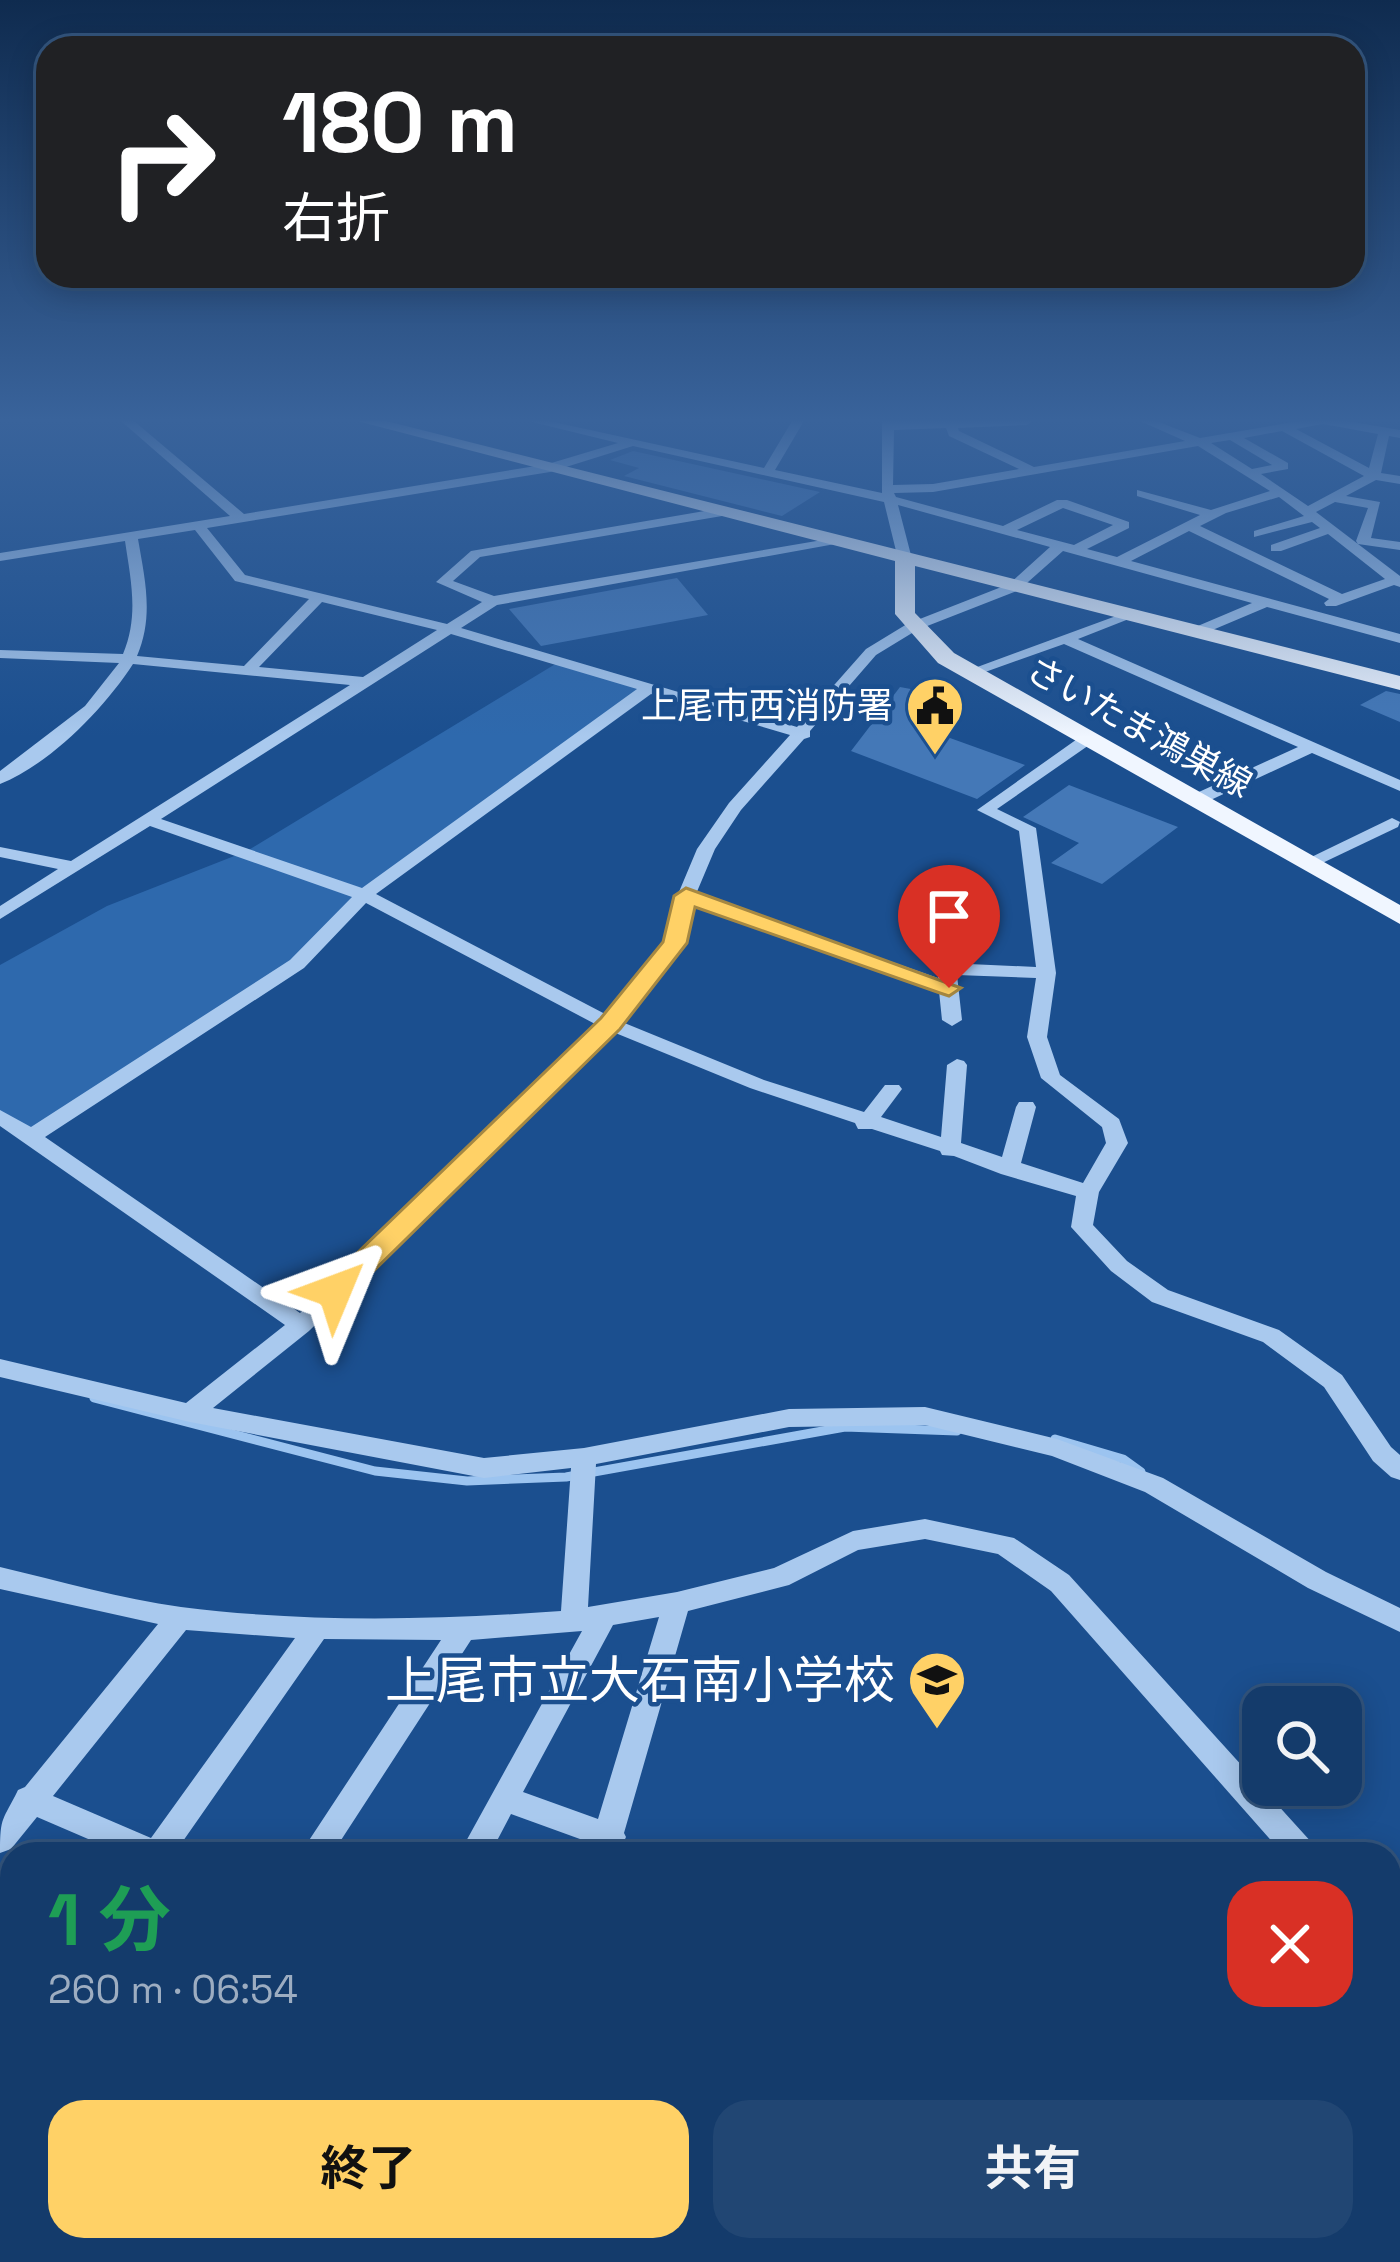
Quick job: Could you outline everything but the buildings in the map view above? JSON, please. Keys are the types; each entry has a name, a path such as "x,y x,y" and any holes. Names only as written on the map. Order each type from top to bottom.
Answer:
{"main road":[{"path":"781,527 1400,683"},
{"path":"905,559 905,614 912,627"},
{"name":"さいたま鴻巣線","path":"912,627 969,673 1400,916"}],"street":[{"path":"0,556 188,527"},
{"path":"199,527 239,578 449,628 804,734"},
{"path":"493,601 443,582 476,554 637,527"},
{"path":"897,527 905,559"},
{"path":"990,527 1400,639"},
{"path":"1004,531 1013,527"},
{"path":"190,1413 301,1324 610,1024 675,943 686,896 706,849 735,807 804,734 871,652 912,627 1015,587 1067,548 1118,527"},
{"path":"1118,562 1184,527"},
{"path":"1190,527 1341,599"},
{"path":"1259,534 1278,527"},
{"path":"1326,527 1396,582"},
{"path":"1368,527 1363,541 1400,546"},
{"path":"1276,548 1330,530"},
{"path":"0,778 74,728 125,659 141,615 131,536"},
{"path":"0,914 493,601 835,540"},
{"path":"1302,613 1396,582"},
{"path":"248,670 319,598"},
{"path":"1198,632 1264,603"},
{"path":"969,673 1132,615"},
{"path":"1065,639 1400,786"},
{"path":"0,654 125,659 368,682"},
{"path":"32,1136 297,964 364,895 650,687"},
{"path":"1086,740 986,810 1027,828 1046,973 1036,1037 1051,1078 1112,1124 1117,1143 1088,1192 1082,1227 1119,1266 1160,1296 1271,1336 1333,1381 1382,1454 1400,1470"},
{"path":"1196,800 1310,748"},
{"path":"148,820 364,895 610,1024 865,1124 1088,1192"},
{"path":"1308,863 1392,823"},
{"path":"0,852 74,867"},
{"path":"686,896 949,988"},
{"path":"952,1020 947,969 1046,973"},
{"path":"950,1150 957,1065"},
{"path":"865,1124 892,1090"},
{"path":"1009,1169 1025,1107"},
{"path":"0,1117 301,1324"},
{"path":"0,1369 190,1413 484,1468 584,1457 789,1418 925,1416 1057,1448 1154,1486 1317,1580 1400,1621"},
{"path":"480,1842 589,1619 584,1457"},
{"path":"0,1578 179,1618 317,1628 463,1629 589,1619 677,1604 779,1577 853,1541 925,1529 1005,1545 1060,1583 1291,1842"},
{"path":"608,1842 677,1604"},
{"path":"0,1840 28,1799 179,1618"},
{"path":"165,1842 317,1628"},
{"path":"323,1842 463,1629"},
{"path":"504,1798 598,1842"},
{"path":"28,1799 129,1842"}],"shaded area":[{"path":"562,660 650,687 364,895 297,964 32,1136 0,1116 0,965 107,906 247,851"}],"waterway":[{"path":"94,1398 375,1471 467,1481 566,1477 845,1427 957,1431"},
{"path":"1055,1439 1123,1459 1141,1472"}],"place":[{"name":"上尾市西消防署","path":"935,757"},
{"name":"上尾市立大石南小学校","path":"937,1731"}],"route":[{"path":"335,1291 610,1024 675,943 686,896 949,988"}]}
